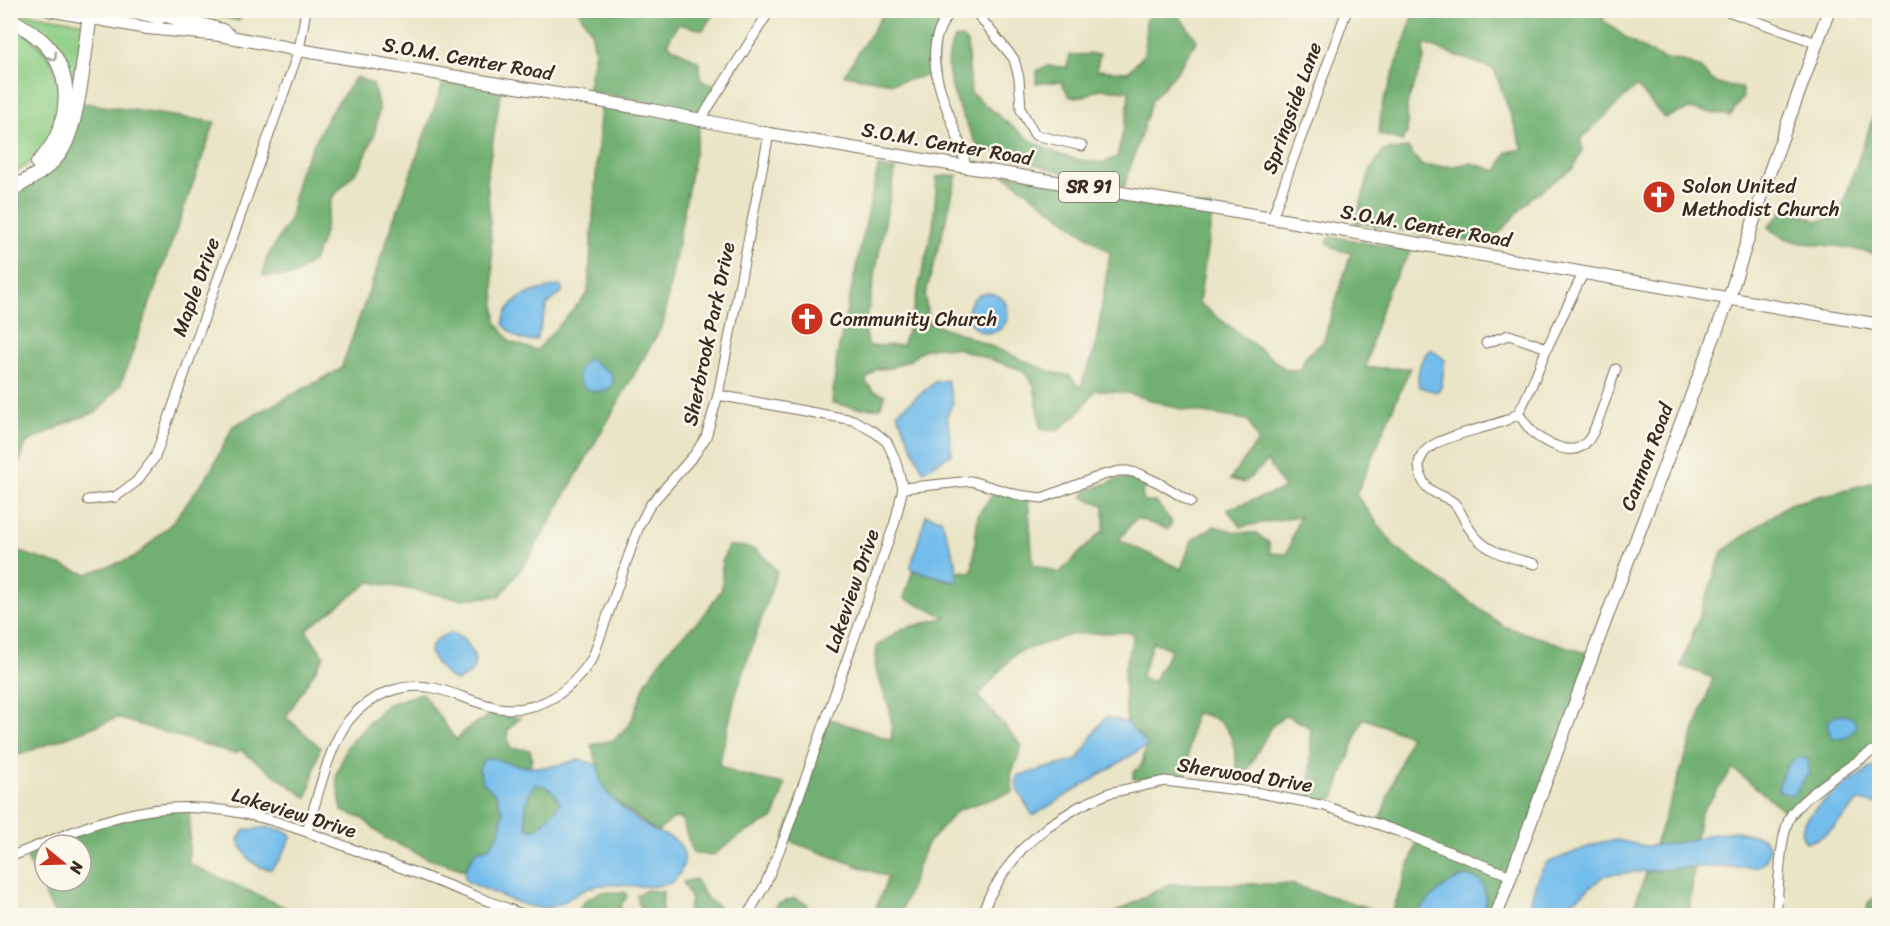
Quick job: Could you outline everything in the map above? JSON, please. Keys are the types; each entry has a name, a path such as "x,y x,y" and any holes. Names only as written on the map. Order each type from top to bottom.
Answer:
{"highway":[{"path":"149,10 222,31 225,36"},
{"path":"10,190 39,174 58,156 63,147 71,128 90,14"},
{"path":"10,19 40,40 50,51 63,78 65,109 60,131 48,153 37,164 10,180"}],"main road":[{"name":"S.O.M. Center Road","path":"49,10 90,14 147,28 225,36"},
{"name":"S.O.M. Center Road","path":"126,10 225,36 299,51 1880,325"},
{"name":"Cannon Road","path":"1496,915 1729,298 1767,182 1829,10"}],"street":[{"name":"Maple Drive","path":"88,500 115,497 136,482 155,457 299,51 306,10"},
{"path":"701,119 770,10"},
{"path":"953,10 946,17 938,34 934,63 940,88 964,153 966,167"},
{"path":"974,10 1014,59 1021,110 1035,135 1082,146"},
{"name":"Springside Lane","path":"1272,218 1347,10"},
{"path":"1725,10 1816,43"},
{"name":"Sherbrook Park Drive","path":"307,831 336,741 348,721 367,702 390,691 422,687 433,688 500,708 523,708 544,703 564,691 582,674 594,654 639,526 650,505 695,454 706,437 718,395 769,134"},
{"path":"1535,564 1493,552 1481,544 1469,529 1457,506 1450,499 1428,489 1419,467 1421,457 1427,448 1438,441 1500,423 1518,413 1583,274"},
{"path":"1486,343 1509,335 1547,348"},
{"path":"1518,413 1533,435 1566,450 1578,449 1588,442 1595,430 1616,369"},
{"name":"Lakeview Drive","path":"718,395 853,420 876,433 886,442 895,459 903,488 895,522 784,839 765,885 747,915"},
{"path":"903,488 971,481 1018,495 1042,498 1119,471 1140,474 1191,502"},
{"path":"1776,915 1784,840 1791,816 1804,801 1880,746"},
{"name":"Sherwood Drive","path":"981,915 988,897 1004,872 1022,849 1048,826 1080,806 1109,793 1165,781 1260,793 1325,806 1397,831 1511,876"},
{"name":"Lakeview Drive","path":"10,857 113,818 170,808 211,807 238,811 307,831 527,915"}],"green space":[{"path":"1168,10 1175,11 1197,40 1176,73 1152,100 1124,187 1050,169 977,145 959,107 950,79 949,52 954,39 962,38 967,43 971,93 1010,125 1052,152 1086,161 1102,162 1117,157 1127,115 1129,91 1099,89 1085,96 1070,97 1061,82 1036,83 1037,71 1046,66 1067,67 1070,55 1100,54 1096,70 1128,72 1144,55 1146,19"},
{"path":"10,11 85,23 74,95 70,95 69,77 11,15"},
{"path":"200,11 243,11 239,21"},
{"path":"578,11 618,13 611,11 715,11 703,30 678,24 667,44 699,62 700,80 719,86 700,111 587,91 595,51 591,30"},
{"path":"885,11 953,11 938,34 936,74 893,83 844,75"},
{"path":"1415,11 1605,11 1603,20 1633,43 1663,59 1682,61 1698,67 1717,84 1741,87 1743,97 1730,116 1689,109 1664,118 1637,86 1581,139 1582,151 1573,168 1531,198 1489,244 1355,223 1370,171 1383,151 1408,148 1422,166 1453,166 1471,163 1497,171 1507,152 1523,149 1494,69 1424,44 1424,59 1407,104 1407,133 1402,141 1379,134 1382,106"},
{"path":"11,23 19,27 50,58 59,80 62,107 45,149 23,168 11,173"},
{"path":"446,75 502,85 487,177 496,322 510,342 537,350 588,293 601,101 701,119 663,324 528,560 500,596 461,599 370,582 306,630 324,656 286,717 320,747 307,798 240,750 235,754 117,718 11,758 10,542 14,550 87,574 135,557 173,522 210,472 233,426 341,369"},
{"path":"356,77 373,84 379,109 374,136 361,166 332,198 322,240 313,261 293,276 263,276 266,259 290,219 299,172 329,115"},
{"path":"1879,100 1879,255 1843,247 1794,241 1784,238 1768,227 1786,208 1817,221 1838,218"},
{"path":"76,102 215,122 121,384 97,412 73,420 26,443 11,487 11,190 39,174"},
{"path":"878,167 895,170 865,327 868,346 902,345 909,327 933,228 937,177 957,175 925,296 929,323 960,333 1051,372 1070,376 1080,388 1095,350 1110,253 1002,173 1213,208 1199,303 1287,370 1300,370 1306,356 1323,342 1351,253 1335,249 1327,242 1331,236 1411,251 1388,289 1374,332 1366,368 1410,368 1356,495 1396,548 1503,626 1593,655 1496,915 1391,915 1418,840 1378,824 1410,736 1363,718 1330,808 1310,803 1311,728 1286,715 1271,727 1247,771 1238,779 1233,744 1226,727 1208,716 1195,713 1186,777 1133,779 1133,773 1142,764 1146,747 1127,723 1124,670 1134,635 1127,632 1073,634 1016,653 978,696 1022,746 1011,775 1013,792 958,810 926,845 900,915 873,915 888,877 784,839 827,718 892,740 890,709 875,669 877,646 902,629 946,617 904,598 913,570 956,582 956,571 972,572 978,514 993,494 992,486 1028,497 1033,564 1059,573 1101,532 1104,532 1104,505 1082,497 1088,490 1122,478 1149,483 1142,492 1144,502 1156,502 1172,522 1168,529 1136,518 1119,540 1181,569 1192,540 1214,526 1236,532 1256,533 1269,543 1270,553 1287,554 1299,516 1241,527 1227,509 1284,489 1268,461 1244,483 1230,479 1258,441 1248,420 1184,410 1127,393 1095,390 1080,411 1058,431 1041,429 1034,385 1022,370 956,348 935,347 923,350 910,360 890,368 876,369 865,381 874,391 885,395 880,408 856,408 832,403 837,356","holes":["1153,642 1171,649 1153,682 1141,677"]},
{"path":"1879,481 1879,746 1791,816 1733,769 1700,814 1696,838 1673,844 1655,845 1713,678 1681,666 1723,551 1789,504"},
{"path":"728,546 751,548 757,551 777,572 735,697 719,765 737,774 785,784 774,818 741,835 712,856 693,853 682,820 674,818 657,832 613,799 600,781 598,765 591,745 614,740 631,722 646,682 668,650 703,616 722,589 722,562"},
{"path":"422,693 456,740 469,727 490,715 520,718 507,731 510,748 530,750 532,758 530,767 494,758 484,759 479,769 483,782 497,796 503,812 499,834 489,848 470,860 465,870 429,859 385,838 363,819 342,811 336,776 347,746 386,705"},
{"path":"536,784 551,790 560,803 534,830 526,827 526,810 527,798"},
{"path":"190,807 189,864 302,915 55,915 44,893 93,893 93,833 74,833 113,818"},
{"path":"33,849 33,870 24,852"},
{"path":"1694,867 1689,915 1631,916 1646,872"},
{"path":"695,879 708,900 729,915 687,915 691,900 683,882"},
{"path":"1169,884 1291,884 1391,915 1111,915"},
{"path":"647,890 663,892 664,915 646,915 638,903 637,895"},
{"path":"600,892 625,892 627,897 620,906 624,915 576,915 584,901"},
{"path":"1879,893 1879,915 1866,915 1868,903"},
{"path":"794,898 808,904 800,915 769,915 778,904"}],"water":[{"path":"562,287 562,292 547,305 537,339 522,340 503,324 510,307 523,296"},
{"path":"988,293 1002,299 1008,313 1002,327 988,333 974,327 968,313 974,299"},
{"path":"1431,349 1445,360 1441,388 1436,392 1419,387 1418,382 1422,361"},
{"path":"586,360 591,360 611,373 613,381 610,388 594,391 582,386 578,374"},
{"path":"947,380 953,403 947,415 952,454 923,471 897,413 935,382"},
{"path":"926,515 941,519 956,562 957,582 910,569"},
{"path":"452,633 467,643 474,657 471,671 456,681 440,668 430,651 438,639"},
{"path":"1845,715 1853,718 1856,724 1855,729 1847,738 1833,738 1827,723 1834,716"},
{"path":"1106,717 1127,723 1148,745 1033,816 1017,789 1017,776 1078,760"},
{"path":"1799,757 1808,759 1810,774 1792,795 1780,792 1778,789 1782,775 1791,762"},
{"path":"494,758 515,765 536,767 558,765 579,759 598,765 603,786 615,801 649,828 671,837 678,843 684,859 680,873 672,882 660,885 592,887 562,903 542,908 515,902 468,882 465,879 465,870 476,851 489,848 499,834 503,813 497,796 483,782 479,769 484,759","holes":["536,784 553,792 560,803 534,830 527,827 526,804 532,788"]},
{"path":"1879,763 1879,802 1876,804 1858,801 1828,832 1813,841 1806,842 1802,833 1805,822 1815,810 1828,798"},
{"path":"271,827 290,833 291,838 281,858 271,869 254,864 238,840 244,830"},
{"path":"1736,831 1762,837 1770,847 1766,860 1757,867 1690,867 1605,875 1575,900 1544,910 1535,909 1530,903 1537,879 1546,863 1601,842 1617,840 1645,846 1673,844"},
{"path":"1466,876 1481,881 1483,886 1486,902 1481,915 1416,915 1444,887"}],"place":[{"name":"Solon United Methodist Church","path":"1659,197"},
{"name":"Community Church","path":"807,319"}]}
